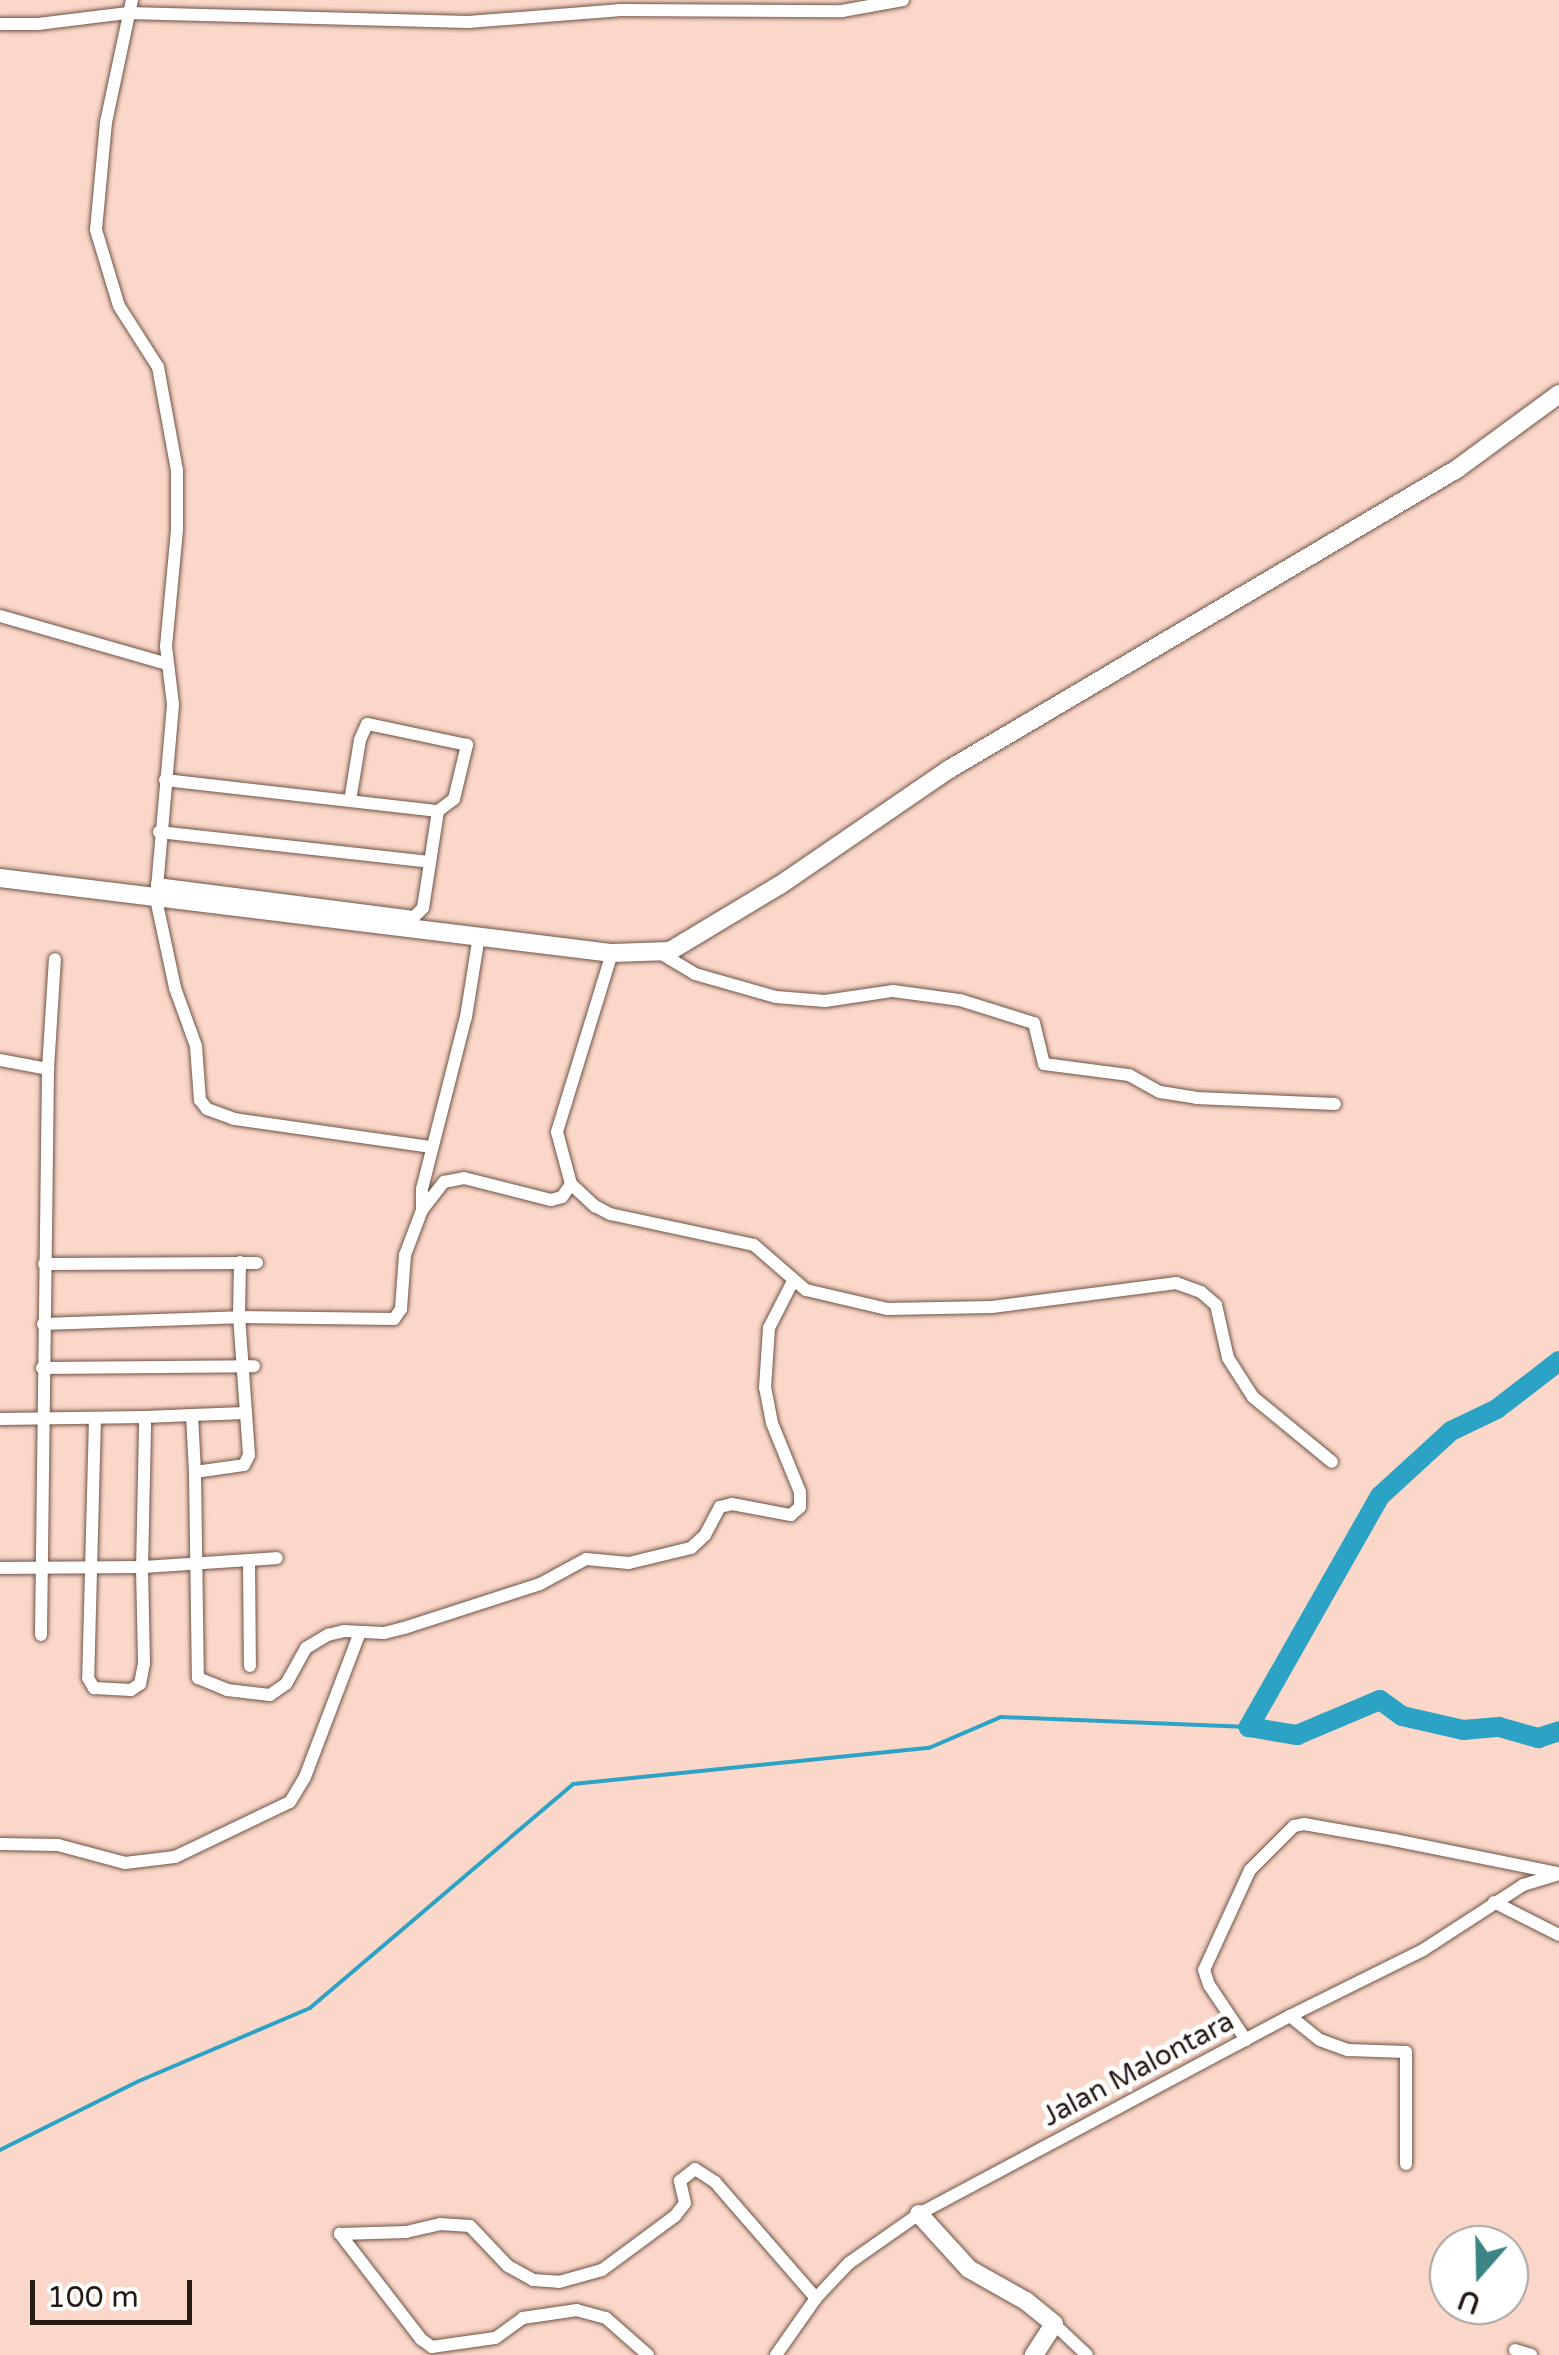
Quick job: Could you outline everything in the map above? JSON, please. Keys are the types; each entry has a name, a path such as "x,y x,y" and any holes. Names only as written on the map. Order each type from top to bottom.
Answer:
{"street":[{"path":"0,24 38,24 130,6 468,22 619,10 842,11 903,0"},
{"path":"130,6 106,122 96,230 114,294 158,367 165,389 176,471 177,530 167,664 174,691 156,891 175,988 196,1046 200,1100 208,1109 234,1119 431,1147"},
{"path":"662,954 780,885 948,770 1457,469 1559,394"},
{"path":"0,616 167,664"},
{"path":"0,878 414,917 423,908 438,811 454,799 467,745 367,724 350,801"},
{"path":"165,780 438,811"},
{"path":"160,832 429,862"},
{"path":"156,891 612,953 662,954 695,974 776,996 825,1001 893,991 960,1000 1034,1024 1044,1064 1130,1076 1160,1092 1196,1098 1335,1104"},
{"path":"43,1324 238,1317 394,1319 401,1309 405,1255 422,1210 431,1147 449,1093 479,936"},
{"path":"612,953 557,1132 571,1184 610,1214 754,1244 793,1281 832,1298 922,1310 992,1307 1176,1283 1201,1292 1216,1305 1228,1358 1253,1398 1332,1462"},
{"path":"41,1636 42,1368 54,958"},
{"path":"0,1060 48,1069"},
{"path":"422,1210 454,1177 551,1200 562,1197 571,1184"},
{"path":"194,1472 244,1466 249,1454 248,1366 238,1317 240,1262"},
{"path":"44,1264 257,1263"},
{"path":"192,1416 198,1678 227,1690 270,1695 286,1684 306,1648 344,1631 359,1635 404,1628 540,1584 586,1559 629,1562 691,1548 706,1536 720,1507 732,1504 791,1515 800,1507 800,1492 772,1423 765,1388 769,1328 793,1281"},
{"path":"42,1368 248,1366"},
{"path":"0,1419 246,1413"},
{"path":"95,1418 88,1678 94,1688 104,1691 131,1690 140,1684 144,1663 145,1417"},
{"path":"0,1568 142,1567 277,1558"},
{"path":"249,1560 250,1666"},
{"path":"0,1844 58,1845 125,1863 175,1857 290,1802 306,1777 359,1635"},
{"path":"1246,2040 1208,1985 1204,1970 1250,1870 1294,1826 1304,1824 1394,1840 1559,1874"},
{"name":"Jalan Malontara","path":"776,2355 816,2298 848,2263 919,2214 1290,2016 1423,1950 1523,1885 1559,1874"},
{"path":"1494,1902 1559,1935"},
{"path":"1290,2016 1320,2040 1348,2050 1406,2052 1406,2164"},
{"path":"648,2355 606,2318 577,2310 523,2318 496,2338 432,2347 421,2339 340,2234 406,2232 440,2224 470,2226 508,2266 532,2280 559,2282 602,2270 675,2216 685,2204 680,2181 695,2169 715,2182 816,2298"},
{"path":"919,2214 978,2276 1026,2301 1087,2355"},
{"path":"1034,2355 1054,2324"},
{"path":"1514,2350 1531,2355"}],"waterway":[{"path":"1559,1361 1497,1409 1451,1431 1380,1496 1249,1727 1297,1735 1380,1700 1402,1716 1463,1730 1499,1727 1538,1738 1559,1731"},
{"path":"0,2150 139,2081 310,2008 573,1784 929,1748 1001,1717 1249,1727"}]}
